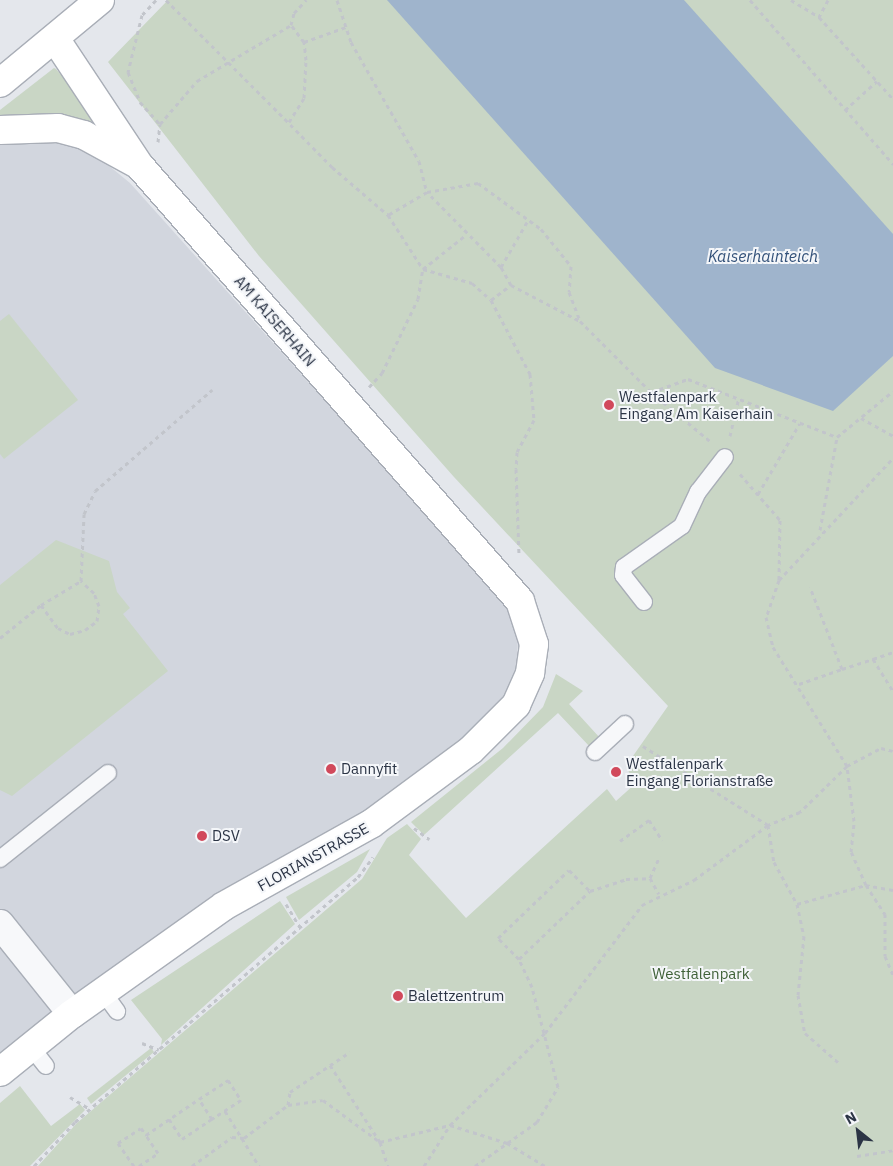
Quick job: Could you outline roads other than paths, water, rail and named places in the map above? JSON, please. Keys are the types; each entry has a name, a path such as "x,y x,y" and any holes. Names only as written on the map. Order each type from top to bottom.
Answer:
{"street":[{"path":"0,83 56,40 100,0"},
{"name":"AM KAISERHAIN","path":"56,40 148,158 350,408 515,595"},
{"path":"0,130 58,128 84,135 148,158"},
{"name":"FLORIANSTRASSE","path":"0,1072 38,1057 72,1014 110,1001 224,906 371,824 471,750 516,706 530,673 534,644 515,595"},
{"path":"0,924 72,1014"}],"lane":[{"path":"644,602 623,575 624,567 682,526 698,492 725,457"},
{"path":"595,752 625,724"},
{"path":"0,859 108,773"}],"water":[{"name":"Kaiserhainteich","path":"387,0 684,0 893,234 893,356 833,411 715,368"}],"place":[{"name":"Westfalenpark Eingang Am Kaiserhain","path":"609,405"},
{"name":"Dannyfit","path":"331,769"},
{"name":"Westfalenpark Eingang Florianstraße","path":"616,772"},
{"name":"DSV","path":"202,836"},
{"name":"Balettzentrum","path":"398,996"}],"park label":[{"name":"Westfalenpark","path":"701,974"}]}
